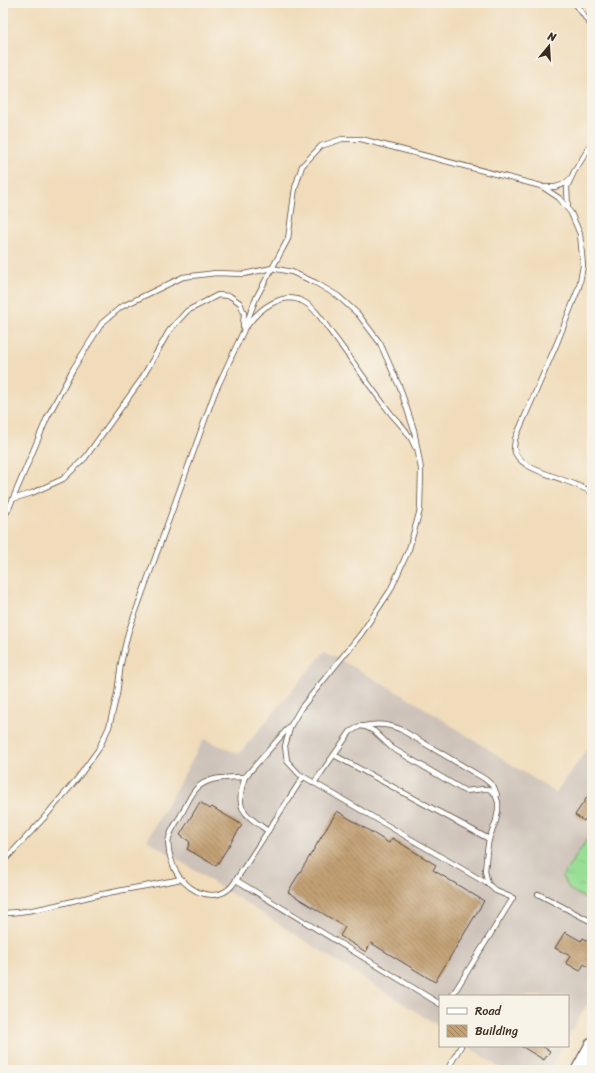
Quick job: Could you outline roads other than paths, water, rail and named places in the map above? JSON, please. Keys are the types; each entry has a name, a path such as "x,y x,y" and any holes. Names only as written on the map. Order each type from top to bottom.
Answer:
{"main road":[{"path":"578,1070 592,1044"}],"lane":[{"path":"575,3 592,27"},
{"path":"3,862 43,819 77,779 98,750 109,726 117,694 121,663 128,633 215,392 243,332 256,298 288,240 295,188 302,166 321,146 342,139 361,139 541,186 554,188 565,184 572,177"},
{"path":"592,143 567,188 569,210 580,234 583,266 579,286 557,343 515,439 514,448 517,456 526,464 542,473 562,479 592,492"},
{"path":"541,186 559,198 569,210"},
{"path":"3,519 47,418 73,369 102,323 121,307 183,277 216,273 244,274 272,268 292,272 316,283 338,296 358,314 380,343 414,430 421,469 420,510 409,549 390,591 361,634 301,708 291,724 245,777 241,788 240,804 246,815 268,831"},
{"path":"13,499 32,493 63,479 85,458 141,380 169,331 187,311 218,295 230,296 240,304 244,313 243,332"},
{"path":"243,332 253,318 265,307 279,300 293,299 304,302 314,310 404,428 419,455"},
{"path":"291,724 285,746 288,761 299,774 488,884 496,891 512,898 453,995"},
{"path":"314,783 350,732 360,726 374,724 391,725 400,729 485,779 494,787 497,793 498,810 496,821 489,840 485,871 488,884"},
{"path":"360,726 374,731 392,748 454,786 465,791 490,789 495,794 498,802"},
{"path":"334,755 489,840"},
{"path":"245,777 211,780 205,782 195,790 169,838 168,847 173,866 181,879 190,887 210,896 220,894 232,888 303,777"},
{"path":"3,913 62,904 94,896 181,879"},
{"path":"236,880 439,1003"},
{"path":"538,894 592,922"},
{"path":"447,1070 460,1047"}]}
